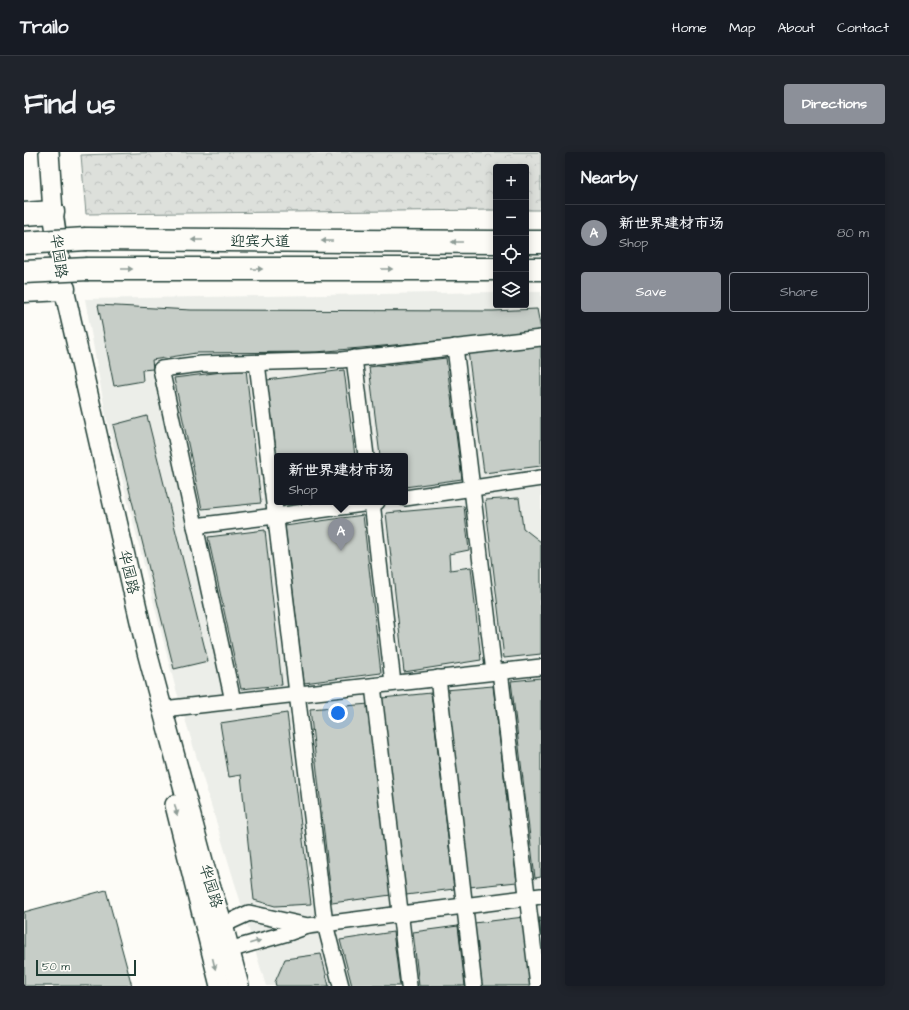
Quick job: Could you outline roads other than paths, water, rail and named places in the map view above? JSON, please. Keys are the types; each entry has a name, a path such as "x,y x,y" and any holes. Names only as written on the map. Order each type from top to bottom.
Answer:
{"highway":[{"name":"迎宾大道","path":"24,243 86,239 493,242"},
{"path":"529,242 541,242"},
{"name":"迎宾大道","path":"24,272 88,269 493,269"},
{"path":"529,269 541,269"},
{"path":"24,291 58,289"}],"main road":[{"name":"华园路","path":"37,152 39,213 147,652 207,876 223,925 239,986"},
{"name":"华园路","path":"39,213 49,152"},
{"name":"华园路","path":"58,289 138,655 220,986"}],"lane":[{"path":"233,701 161,369 201,364 341,360 541,338"},
{"path":"455,347 472,488 497,672 534,897 538,986"},
{"path":"354,358 366,453"},
{"path":"256,363 324,924 341,986"},
{"path":"408,498 541,478"},
{"path":"195,526 353,505"},
{"path":"374,505 393,683"},
{"path":"163,709 541,667"},
{"path":"438,678 474,986"},
{"path":"373,686 409,986"},
{"path":"308,926 249,913 223,925 207,936 229,950 308,926 534,897"}],"place":[{"name":"新世界建材市场","path":"341,551"}]}
